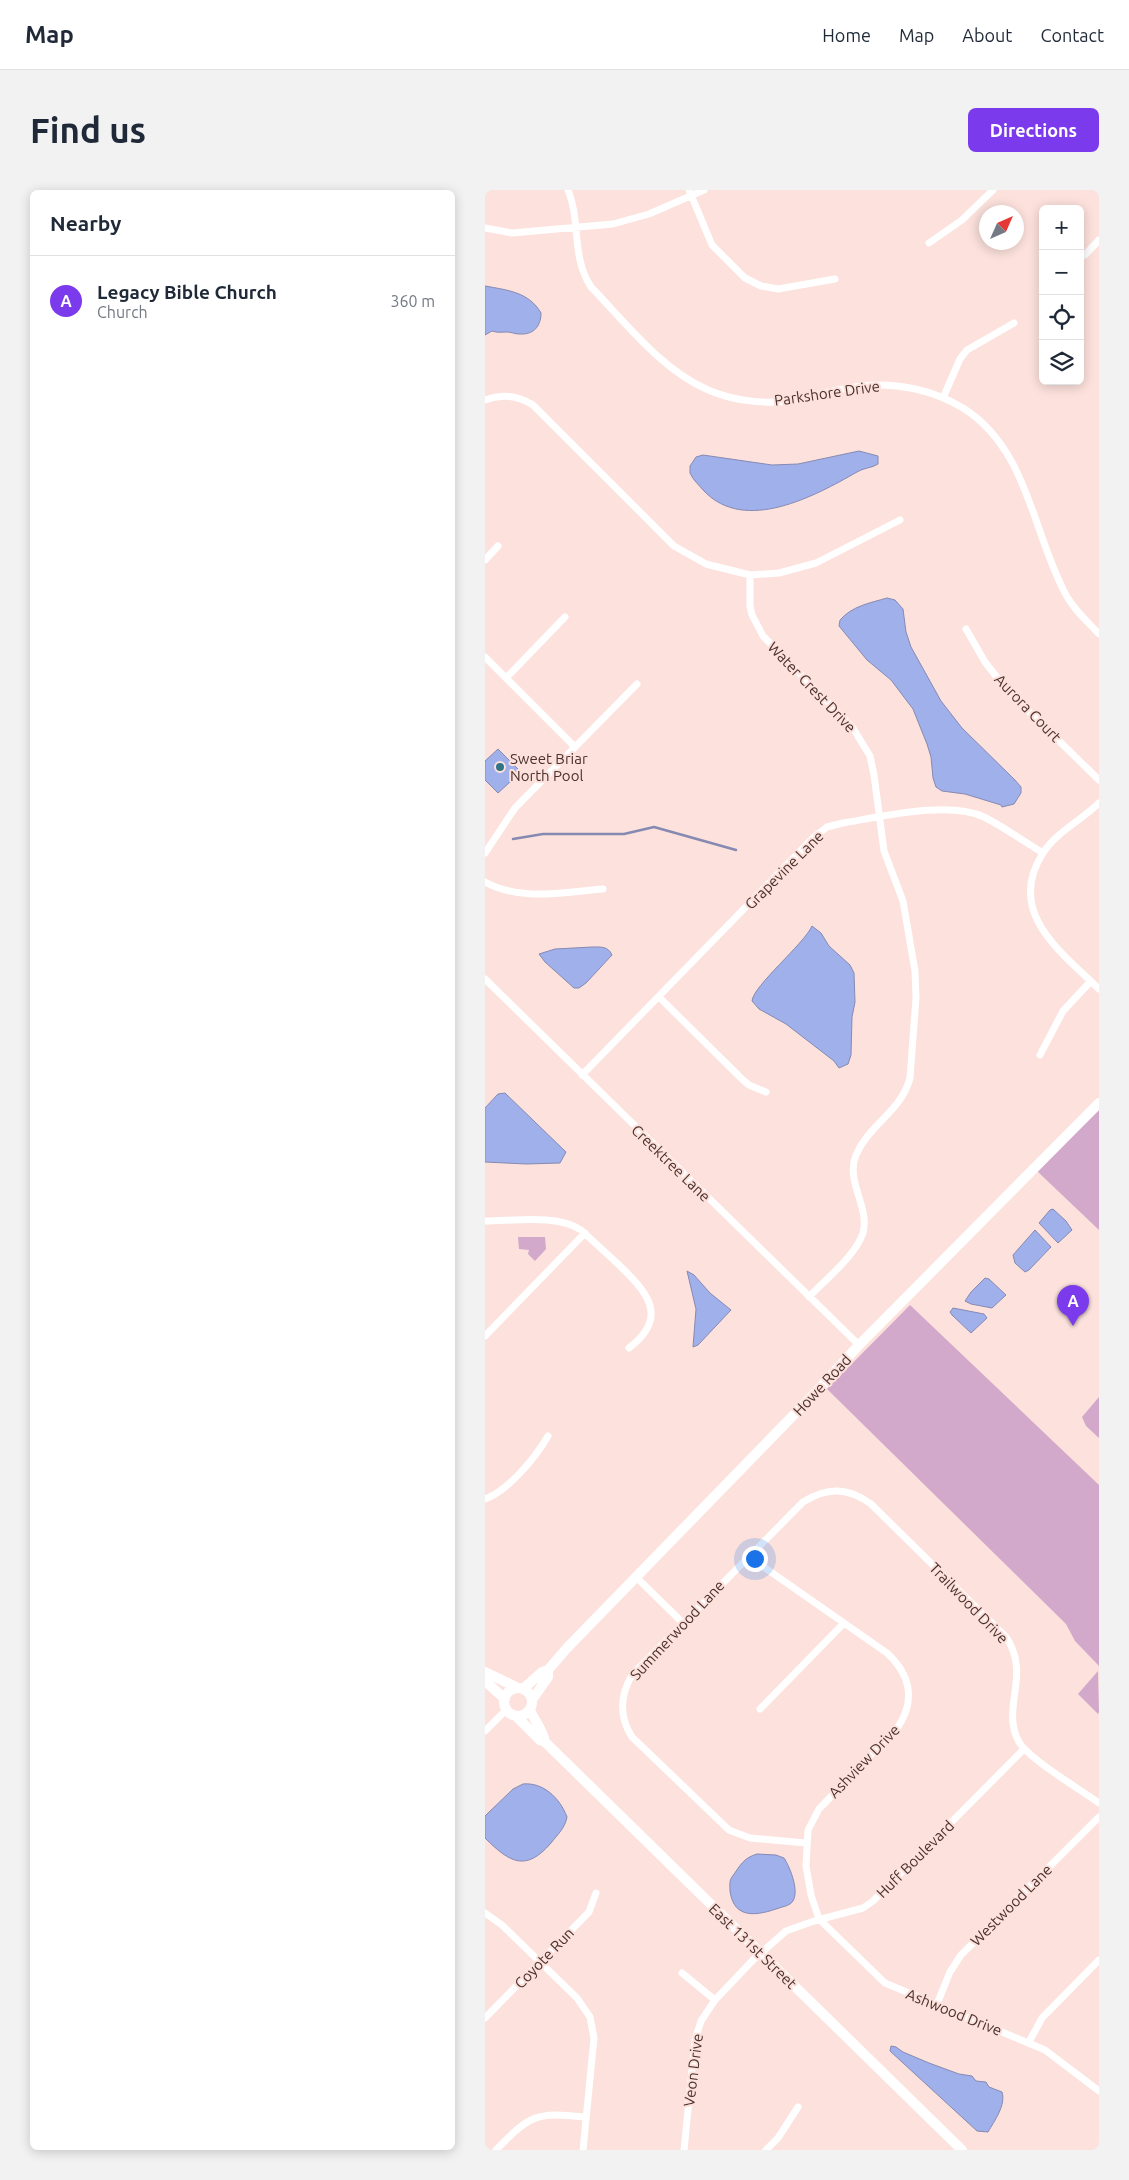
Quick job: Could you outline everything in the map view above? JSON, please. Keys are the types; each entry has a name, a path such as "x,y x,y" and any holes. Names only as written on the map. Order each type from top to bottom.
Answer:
{"street":[{"name":"Parkshore Drive","path":"568,190 574,210 579,261 584,276 591,287 664,362 682,376 706,389 728,396 761,402 793,400 860,386 886,384 921,390 943,398 964,409 985,425 1015,465 1066,595 1080,615 1099,634"},
{"path":"485,228 512,233 613,224 638,218 690,192 704,190"},
{"path":"929,243 962,220 993,190"},
{"path":"690,192 712,245 745,278 754,283 778,289 835,279"},
{"path":"1085,255 1099,240"},
{"path":"943,398 960,358 967,350 1013,323"},
{"path":"485,400 496,397 515,397 533,405 674,546 706,564 750,575 779,573 816,564 900,520"},
{"path":"485,560 498,546"},
{"name":"Water Crest Drive","path":"750,575 749,599 752,615 763,636 853,728 863,742 872,765 884,851 903,902 915,970 916,998 910,1078 907,1088 898,1104 867,1136 856,1156 853,1178 864,1216 863,1233 853,1251 809,1297"},
{"path":"506,678 565,617"},
{"name":"Aurora Court","path":"966,629 985,662 1006,688 1099,780"},
{"path":"485,657 574,746"},
{"path":"485,853 515,808 637,684"},
{"path":"1099,802 1058,836 1043,853 1034,872 1031,888 1032,911 1043,933 1099,989"},
{"name":"Grapevine Lane","path":"582,1075 814,837 827,827 879,817 939,809 963,810 983,816 1043,853"},
{"path":"485,882 496,888 517,894 530,895 603,889"},
{"name":"Creektree Lane","path":"485,979 859,1345"},
{"path":"1040,1055 1063,1011 1091,981"},
{"path":"659,997 743,1080 749,1085 766,1092"},
{"name":"Howe Road","path":"520,1689 542,1672 549,1670 859,1345 1099,1103"},
{"path":"485,1221 565,1222 576,1226 585,1233 640,1286 648,1300 651,1316 647,1330 629,1348"},
{"path":"485,1336 585,1233"},
{"path":"485,1499 507,1485 535,1455 548,1436"},
{"name":"Summerwood Lane","path":"806,1843 750,1838 729,1830 632,1736 627,1729 623,1706 626,1685 632,1675 803,1502 824,1492 844,1491"},
{"name":"Trailwood Drive","path":"844,1491 854,1494 871,1504 1005,1637 1011,1645 1017,1661 1018,1670 1013,1727 1024,1749 1099,1803"},
{"name":"Ashview Drive","path":"748,1556 887,1653 898,1664 907,1679 909,1689 908,1703 903,1720 898,1727 819,1809 808,1830 806,1866 811,1895 819,1919"},
{"path":"636,1577 683,1623"},
{"path":"760,1710 844,1623"},
{"name":"Howe Road","path":"531,1705 548,1677 549,1670"},
{"path":"485,1672 530,1695 531,1705 524,1715 516,1716 485,1681"},
{"path":"485,1731 506,1704 509,1691 520,1689"},
{"name":"East 131st Street","path":"531,1705 537,1726 545,1735 545,1742"},
{"name":"East 131st Street","path":"516,1716 540,1740 545,1742 962,2150"},
{"name":"Huff Boulevard","path":"761,1953 786,1931 819,1919 863,1908 873,1901 1024,1749"},
{"name":"Westwood Lane","path":"937,2004 950,1972 961,1955 1099,1817"},
{"name":"Coyote Run","path":"485,2018 589,1912 596,1893"},
{"path":"485,1913 502,1925 577,1998 590,2017 594,2038 583,2150"},
{"name":"Ashwood Drive","path":"819,1919 879,1979 897,1989 1029,2042 1055,2056 1099,2091"},
{"name":"Veon Drive","path":"684,2150 695,2040 701,2021 715,2000 761,1953"},
{"path":"1029,2042 1042,2018 1099,1960"},
{"path":"682,1973 715,2000"},
{"path":"767,2150 783,2132 798,2107"},
{"path":"496,2150 524,2123 539,2116 557,2114 585,2117"}],"shaded area":[{"path":"1099,1110 1099,1230 1037,1171"},
{"path":"518,1237 545,1237 546,1249 535,1261 528,1254 529,1250 519,1249"},
{"path":"910,1305 1099,1485 1099,1666 1075,1641 1066,1624 827,1389"},
{"path":"1099,1397 1099,1438 1086,1426 1082,1417"},
{"path":"1098,1671 1099,1712 1098,1714 1078,1694"}],"water":[{"path":"485,286 517,293 530,300 541,313 538,326 524,334 492,331 485,335"},
{"path":"859,451 878,456 878,464 859,471 801,500 780,507 759,510 739,510 721,504 704,491 690,473 690,466 696,457 703,455 772,465 798,464"},
{"path":"887,598 895,600 903,609 906,632 911,647 941,701 962,728 1021,787 1021,793 1014,804 1002,807 1001,805 965,794 942,791 936,787 931,757 913,709 891,680 867,660 839,626 840,620 850,611"},
{"name":"Sweet Briar North Pool","path":"498,749 521,772 498,793 485,780 485,761"},
{"path":"812,926 821,933 829,946 850,965 854,973 855,1002 852,1017 851,1055 848,1064 839,1068 834,1061 786,1024 759,1009 752,1001 769,975 807,934"},
{"path":"592,947 606,949 612,955 579,988 574,988 545,962 539,954 555,949"},
{"path":"505,1093 566,1152 560,1163 485,1162 485,1108 498,1094"},
{"path":"1053,1209 1066,1221 1072,1230 1058,1243 1039,1223"},
{"path":"1035,1230 1051,1247 1025,1272 1015,1263 1013,1255"},
{"path":"687,1271 694,1275 710,1293 731,1310 698,1345 693,1347 696,1309"},
{"path":"985,1278 989,1279 1006,1295 992,1308 965,1301"},
{"path":"953,1308 984,1314 987,1318 971,1333 952,1315 950,1312"},
{"path":"523,1784 537,1786 550,1793 560,1804 567,1817 561,1831 542,1852 526,1861 518,1861 502,1853 485,1838 485,1816 513,1789"},
{"path":"757,1854 776,1855 784,1858 792,1874 795,1895 790,1904 756,1914 742,1911 732,1901 730,1882 742,1863"},
{"path":"891,2046 929,2063 959,2074 972,2076 976,2081 986,2082 989,2087 1002,2092 1001,2107 988,2132 977,2131 890,2051"}],"waterway":[{"path":"513,839 543,834 624,834 654,827 736,850"}],"place":[{"name":"Sweet Briar North Pool","path":"500,767"},
{"name":"Legacy Bible Church","path":"1073,1326"}]}
